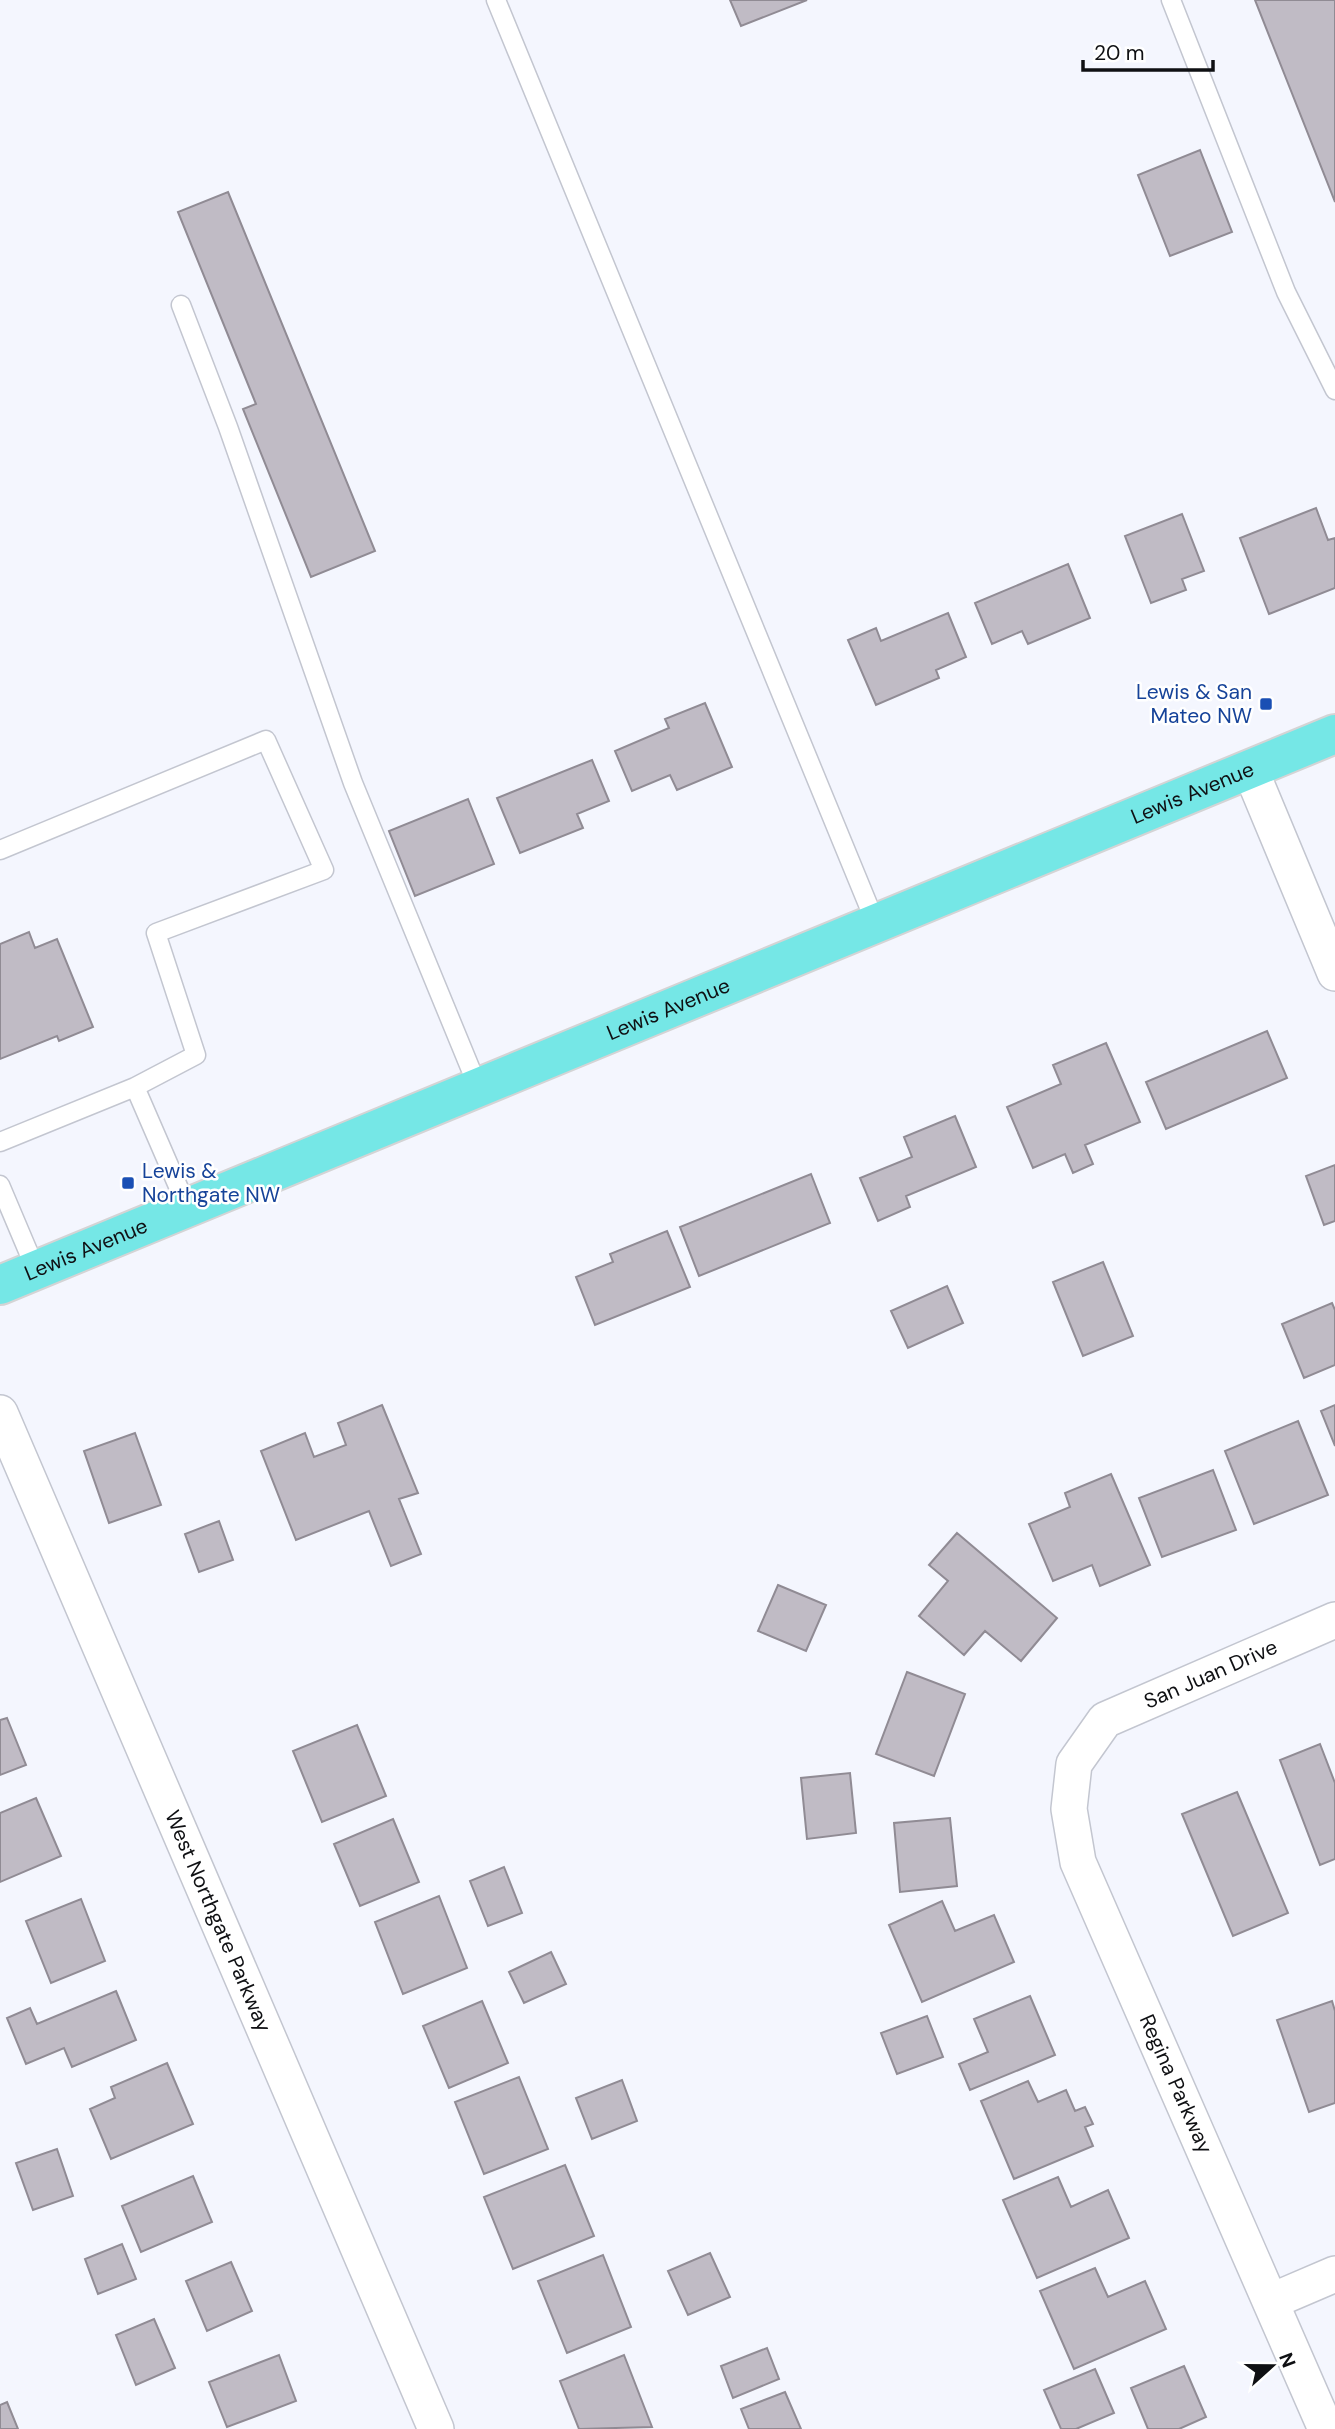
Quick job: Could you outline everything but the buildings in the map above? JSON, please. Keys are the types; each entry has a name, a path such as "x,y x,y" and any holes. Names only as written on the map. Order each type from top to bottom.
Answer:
{"main road":[{"name":"Lewis Avenue","path":"0,1284 1335,734"}],"street":[{"path":"1250,769 1335,973"},
{"name":"West Northgate Parkway","path":"0,1413 436,2429"},
{"name":"San Juan Drive","path":"1094,1736 1105,1720 1335,1620"},
{"name":"Regina Parkway","path":"1094,1736 1074,1764 1069,1809 1078,1862 1326,2429"},
{"path":"1272,2301 1335,2274"}],"lane":[{"path":"496,0 876,924"},
{"path":"1171,0 1286,292 1335,390"},
{"path":"181,305 228,427 353,783 478,1087"},
{"path":"0,850 266,740 324,870 156,933 195,1055 135,1087 0,1142"},
{"path":"135,1087 187,1207"},
{"path":"0,1185 36,1270"}],"place":[{"name":"Lewis & San Mateo NW","path":"1266,704"},
{"name":"Lewis & Northgate NW","path":"128,1183"}]}
